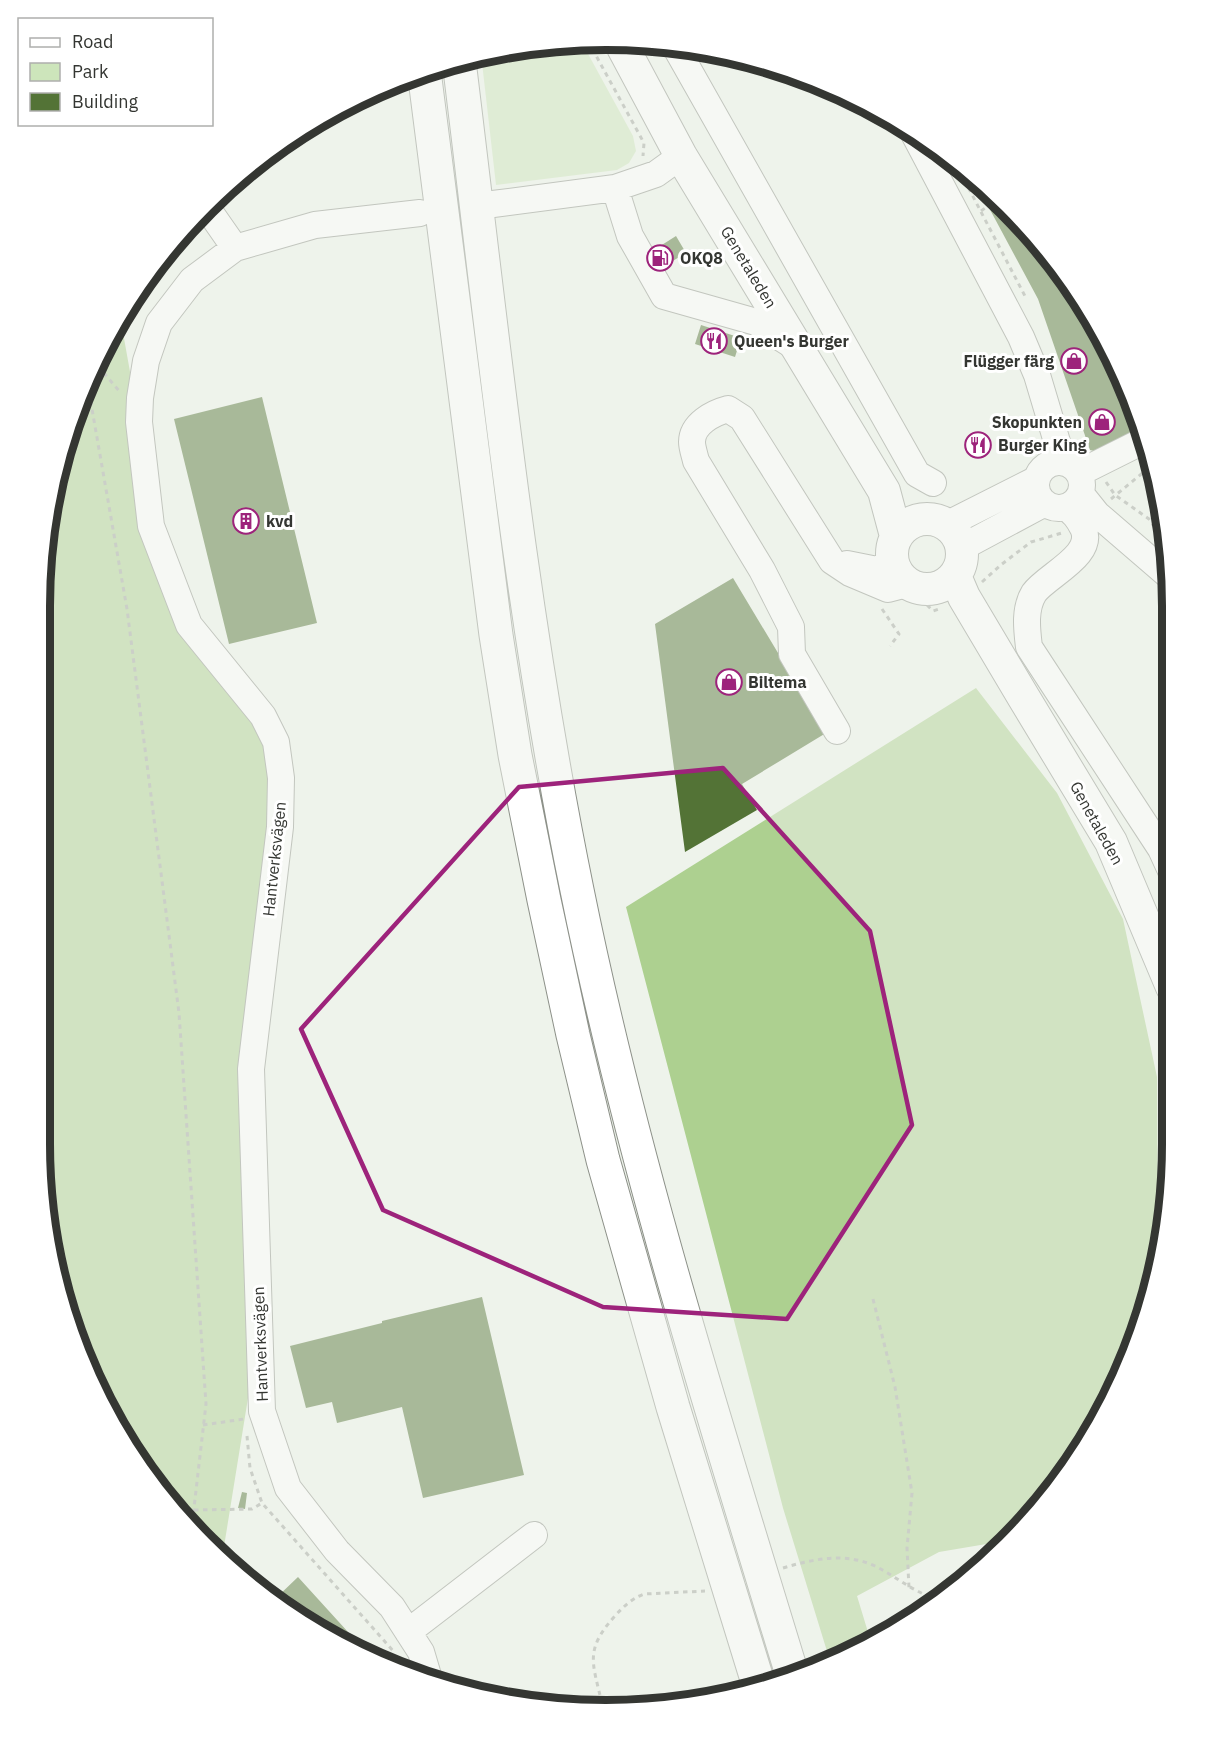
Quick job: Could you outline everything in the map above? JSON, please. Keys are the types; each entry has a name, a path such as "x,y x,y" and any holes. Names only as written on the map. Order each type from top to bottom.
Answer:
{"highway":[{"path":"460,69 512,500 551,754 577,890 616,1065 675,1288 790,1669"},
{"path":"425,80 496,635 515,755 543,900 603,1160 670,1396 757,1679"}],"main road":[{"name":"Genetaleden","path":"625,51 681,156 884,491 1023,698 1112,842 1162,963"}],"street":[{"path":"680,54 916,474 933,483"},
{"path":"922,148 1021,337 1037,375 1052,429 1059,483 1085,533 1082,550 1034,594 1026,618 1029,647 1162,851"},
{"path":"493,204 615,188 656,174 681,156"},
{"path":"615,188 630,236 664,296 756,322 798,349"},
{"path":"211,213 235,248"},
{"name":"Hantverksvägen","path":"420,213 315,225 235,248 192,280 159,323 146,361 139,422 151,526 189,625 263,716 276,742 281,778 280,827 251,1069 262,1411 288,1488 337,1551 392,1607 421,1652 427,1671"},
{"path":"837,731 792,654 791,627 762,570 696,461 692,443 695,430 716,412 728,409 742,418 832,561 877,570 927,555 1059,483 1137,444"},
{"path":"1059,483 1160,568"},
{"path":"408,1632 534,1534"}],"path":[{"path":"593,50 644,143 643,159"},
{"path":"981,210 988,206"},
{"path":"102,371 126,401"},
{"path":"90,398 127,609 179,1013 206,1404 193,1517"},
{"path":"1145,471 1115,495 1149,519 1157,530"},
{"path":"877,603 899,634 890,646"},
{"path":"873,1299 895,1387 912,1493 907,1548 909,1588"},
{"path":"203,1425 245,1418 250,1468 262,1503 399,1660"},
{"path":"194,1510 252,1509 262,1503"},
{"path":"777,1570 809,1560 843,1558 861,1561 875,1566 909,1588 929,1596"},
{"path":"601,1700 593,1653 602,1632 621,1610 636,1597 644,1594 665,1592 684,1594 710,1590"}],"highlighted area":[{"path":"723,768 870,931 912,1125 787,1319 603,1307 383,1210 301,1029 519,787"}],"green space":[{"path":"586,51 633,136 636,151 629,163 617,170 496,185 482,63 533,54"},
{"path":"122,330 139,422 151,526 189,625 263,716 280,827 260,982 258,1336 224,1549 164,1483 124,1422 107,1390 79,1323 68,1288 54,1217 51,1181 50,606 54,533 68,462 79,427 92,393"},
{"path":"976,688 1057,793 1123,919 1157,1077 1158,1209 1143,1288 1119,1357 1087,1423 1068,1453 1047,1483 999,1538 994,1543 939,1552 857,1596 869,1634 828,1654 783,1508 626,907"}],"building":[{"path":"984,198 1024,239 1068,297 1104,360 1135,438 1106,454 1090,450 1038,299"},
{"path":"676,236 686,253 656,271 646,255"},
{"path":"701,325 741,338 735,357 695,344"},
{"name":"kvd","path":"262,397 317,623 229,644 174,419"},
{"name":"Biltema","path":"733,578 826,733 742,784 757,810 685,852 655,624"},
{"path":"482,1297 524,1475 423,1498 402,1407 337,1423 332,1402 306,1408 290,1346"},
{"path":"242,1492 247,1493 245,1509 238,1508"},
{"path":"298,1577 356,1641 327,1626 279,1595"}],"place":[{"name":"OKQ8","path":"660,258"},
{"name":"Queen's Burger","path":"714,341"},
{"name":"Flügger färg","path":"1074,361"},
{"name":"Skopunkten","path":"1102,422"},
{"name":"Burger King","path":"978,445"},
{"name":"kvd","path":"246,521"},
{"name":"Biltema","path":"729,682"}]}
